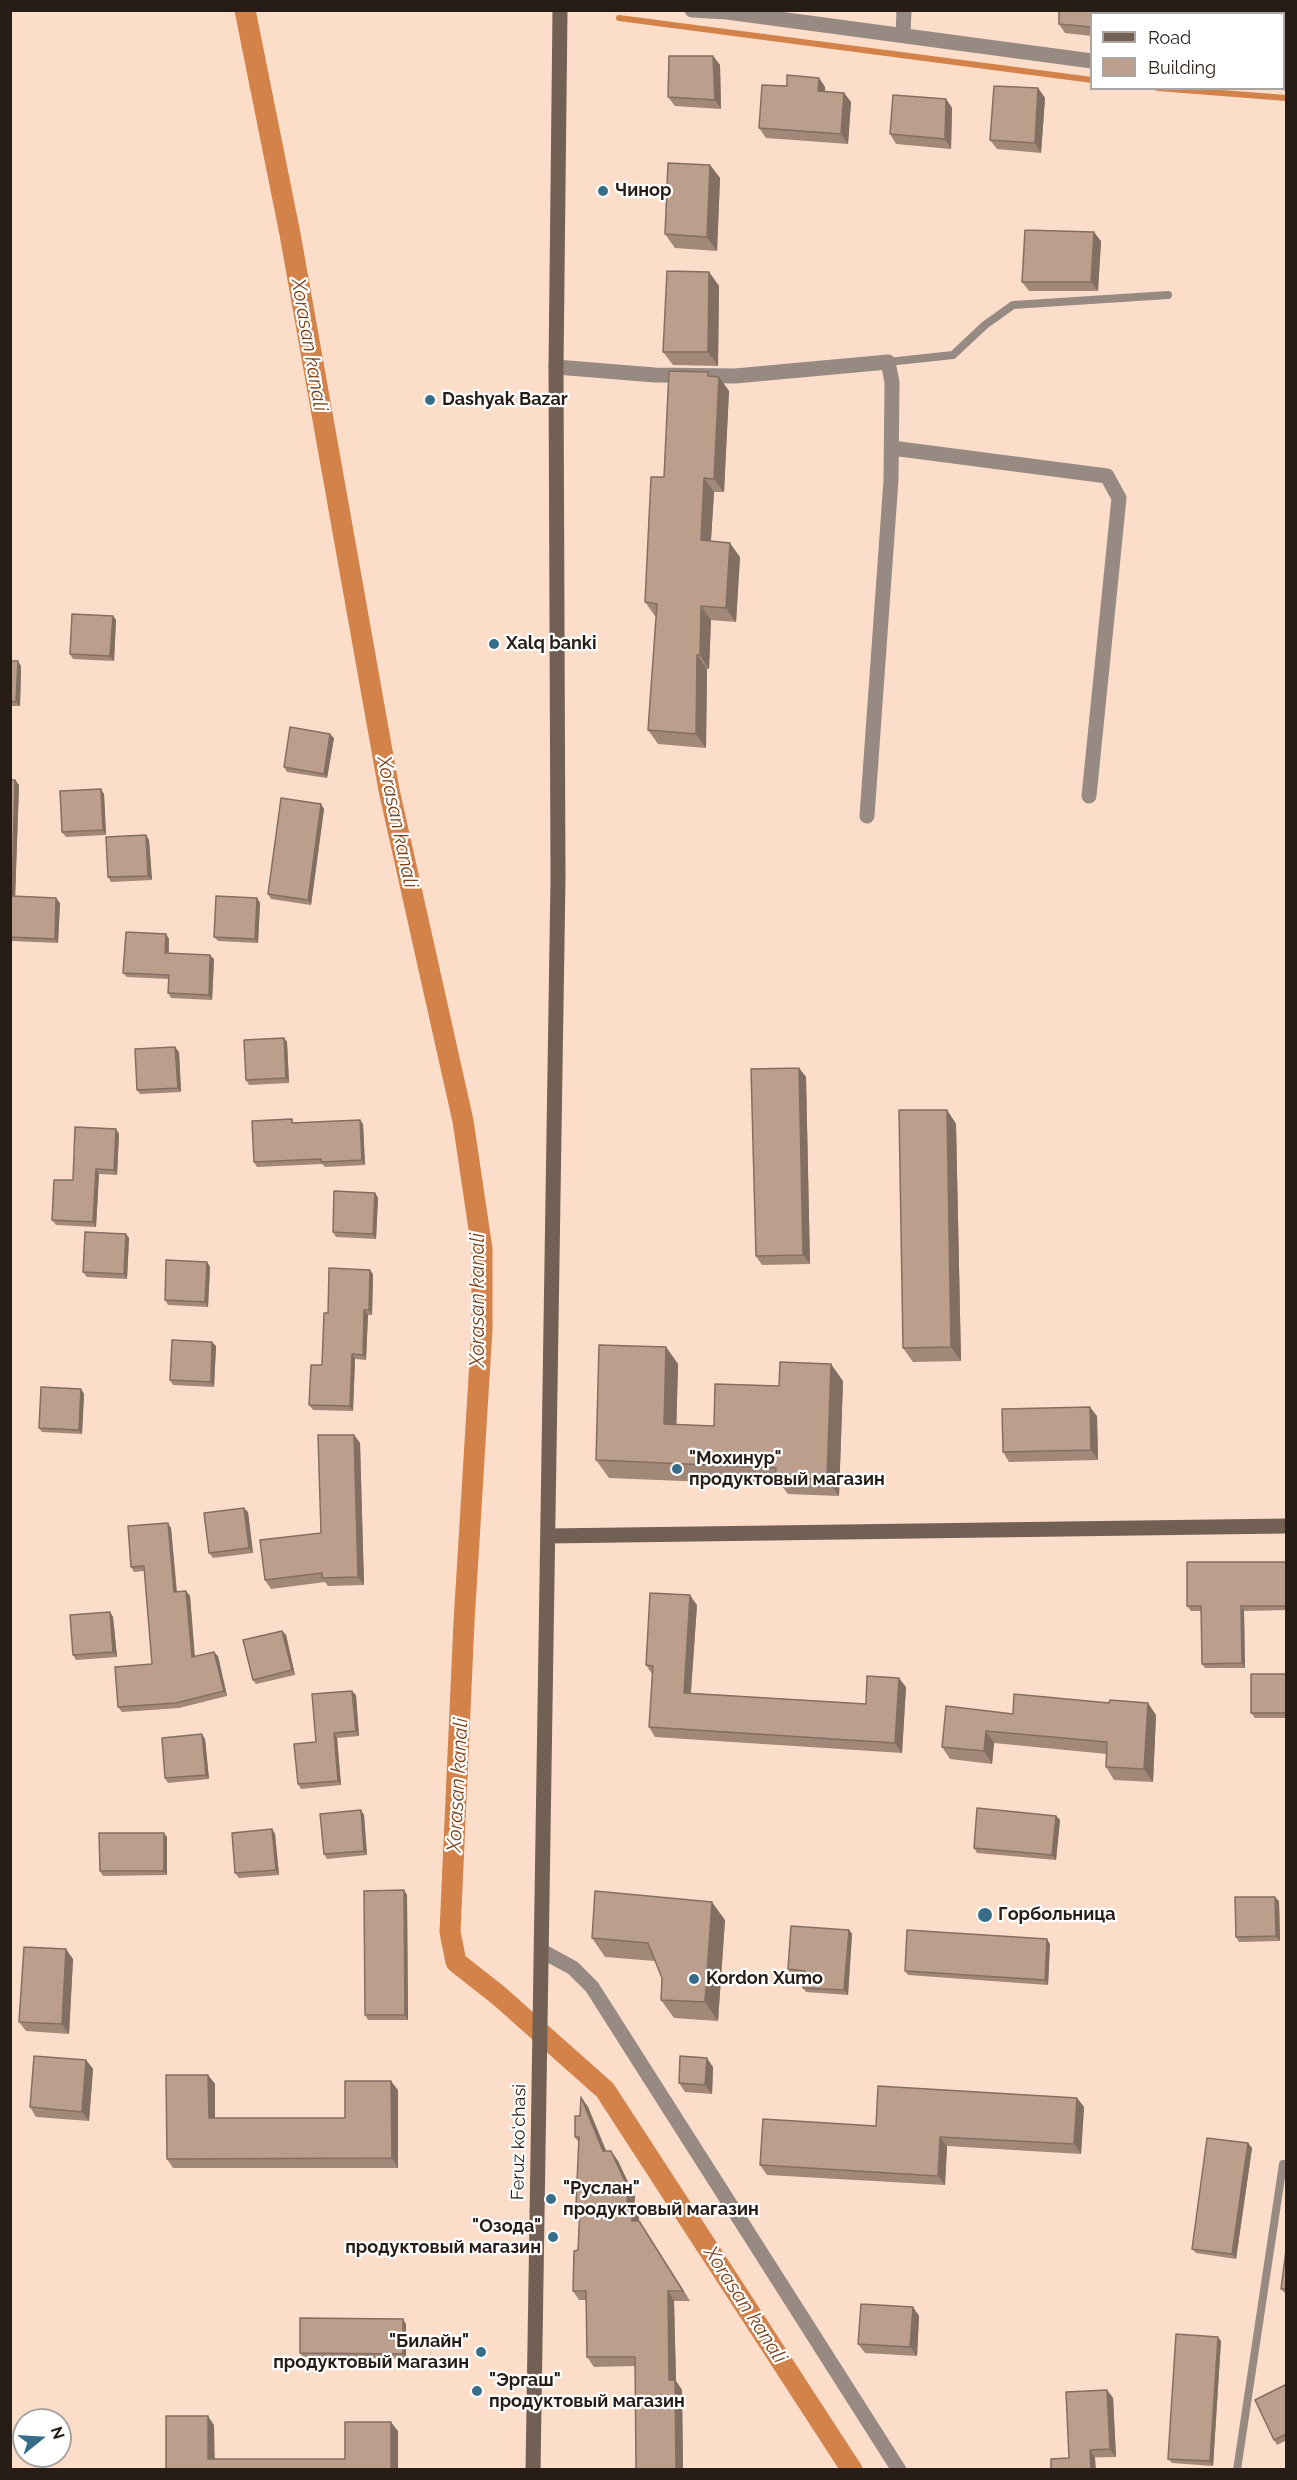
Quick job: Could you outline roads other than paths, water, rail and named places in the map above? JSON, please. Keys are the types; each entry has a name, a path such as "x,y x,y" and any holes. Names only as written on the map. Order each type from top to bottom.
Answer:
{"main road":[{"name":"Feruz ko'chasi","path":"533,2469 558,879 556,367 560,10"},
{"path":"548,1536 1286,1524"}],"street":[{"path":"692,10 727,12 1090,61"},
{"path":"903,35 904,10"},
{"path":"556,367 655,375 735,376 888,362 892,382 892,448 867,816"},
{"path":"892,448 1107,476 1119,498 1089,796"},
{"path":"542,1952 573,1968 592,1987 899,2469"}],"lane":[{"path":"888,362 953,355 985,325 1013,306 1168,294"},
{"path":"1237,2469 1283,2164"}],"waterway":[{"name":"Xorasan kanali","path":"245,10 290,234 389,790 463,1121 482,1249 482,1329 464,1622 450,1932 456,1962 498,1995 605,2090 852,2470"},
{"path":"619,18 1090,80"},
{"path":"1184,90 1286,98"}],"place":[{"name":"Чинор","path":"603,191"},
{"name":"Dashyak Bazar","path":"430,400"},
{"name":"Xalq banki","path":"494,644"},
{"name":"\"Мохинур\" продуктовый магазин","path":"677,1469"},
{"name":"Горбольница","path":"985,1915"},
{"name":"Kordon Xumo","path":"694,1979"},
{"name":"\"Руслан\" продуктовый магазин","path":"551,2199"},
{"name":"\"Озода\" продуктовый магазин","path":"553,2237"},
{"name":"\"Билайн\" продуктовый магазин","path":"481,2352"},
{"name":"\"Эргаш\" продуктовый магазин","path":"477,2391"}]}
